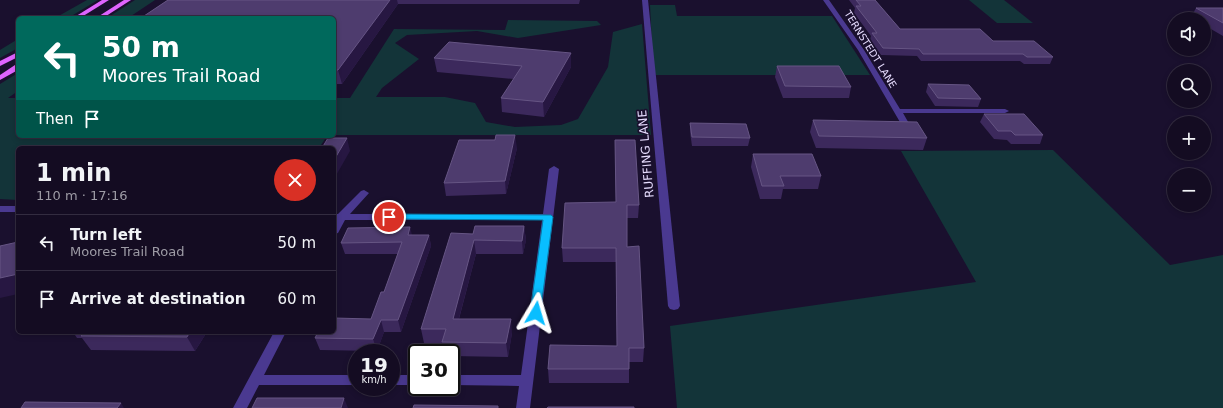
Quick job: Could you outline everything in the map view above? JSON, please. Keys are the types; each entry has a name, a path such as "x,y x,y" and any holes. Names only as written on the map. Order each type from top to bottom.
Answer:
{"main road":[{"path":"79,16 106,0"},
{"path":"102,16 128,0"},
{"path":"0,64 16,55"},
{"path":"0,78 16,69"}],"street":[{"name":"RUFFING LANE","path":"645,0 674,306"},
{"name":"TERNSTEDT LANE","path":"826,0 861,50 907,127"},
{"path":"897,111 1005,111"},
{"path":"523,408 554,169"},
{"path":"338,217 364,193"},
{"path":"0,209 16,208"},
{"path":"338,217 548,217"},
{"path":"240,408 279,334"},
{"path":"255,380 348,380"},
{"path":"460,380 526,381"}],"green space":[{"path":"87,0 98,0 71,16 59,16"},
{"path":"135,0 155,0 131,16 110,16"},
{"path":"969,0 1004,0 1033,23 997,23"},
{"path":"650,5 675,5 677,16 832,16 870,75 656,75 653,67"},
{"path":"508,20 597,21 601,25 518,38 477,31 407,35 395,43 419,59 382,88 376,97 445,97 475,103 486,122 515,127 561,125 578,119 608,67 613,32 642,24 651,135 336,135 336,98 350,98 394,29 505,30"},
{"path":"16,40 16,49 0,58 0,50"},
{"path":"16,74 16,92 8,98 16,98 16,138 326,138 320,146 16,146 16,200 0,199 0,84"},
{"path":"1053,150 1170,265 1223,255 1223,408 677,408 670,326 976,282 901,151"}],"building":[{"path":"168,0 390,0 338,70 336,70 336,16 144,16"},
{"path":"856,0 875,0 900,29 980,29 993,41 1034,41 1053,57 1027,57 1023,54 923,54 919,49 883,48 872,33 877,33 856,6 861,6"},
{"path":"1196,8 1223,8 1223,23 1211,16 1211,12 1203,12"},
{"path":"449,42 571,53 543,102 501,98 522,66 434,58"},
{"path":"777,66 839,66 851,87 785,86"},
{"path":"928,84 969,85 981,99 938,98"},
{"path":"984,114 1024,114 1043,135 1015,135 1011,131 998,131"},
{"path":"813,120 917,122 927,138 819,136"},
{"path":"690,123 746,124 750,138 692,137"},
{"path":"496,135 515,135 505,181 444,183 459,140 495,140"},
{"path":"328,138 347,138 336,157 336,146 323,146"},
{"path":"615,140 635,140 639,205 627,205 627,247 639,246 644,348 629,348 629,369 548,369 550,345 617,346 616,248 562,248 565,203 616,202"},
{"path":"753,154 812,154 821,176 780,176 784,186 762,186"},
{"path":"475,226 524,226 522,241 474,240 453,319 511,319 506,343 442,342 446,329 421,329 451,233 473,234"},
{"path":"410,227 408,235 429,235 398,320 381,320 373,339 315,338 317,334 336,334 336,318 371,319 381,292 384,292 402,242 341,243 348,228"},
{"path":"16,242 16,274 0,278 0,246"},
{"path":"83,334 189,334 187,337 81,336"},
{"path":"257,398 344,398 341,408 252,408"},
{"path":"25,402 121,403 117,408 21,408"},
{"path":"414,405 498,406 498,408 413,408"},
{"path":"634,407 634,408 547,408"}],"route":[{"path":"389,217 548,217 536,313"}]}
